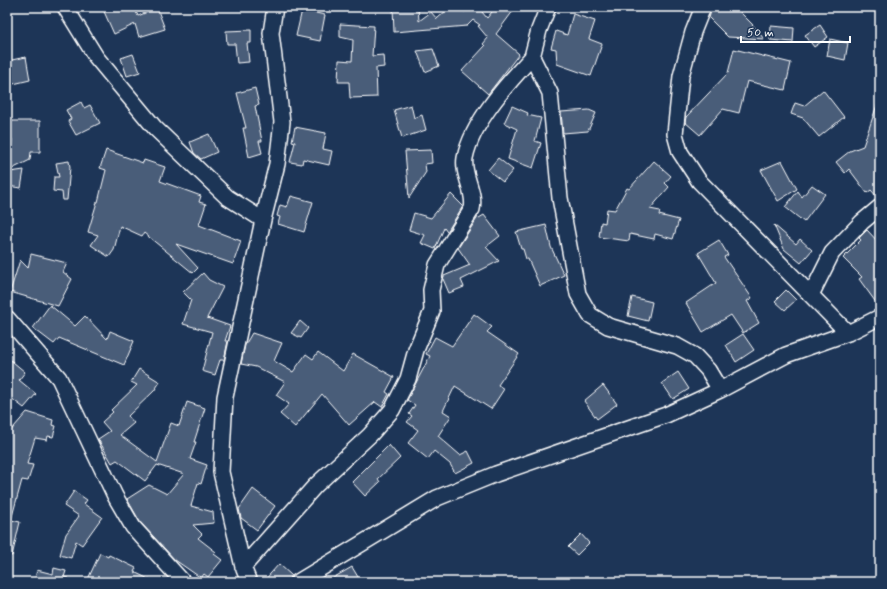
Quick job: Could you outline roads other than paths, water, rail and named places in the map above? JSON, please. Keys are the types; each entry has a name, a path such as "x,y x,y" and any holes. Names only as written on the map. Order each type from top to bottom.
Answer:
{"street":[{"path":"65,7 96,57 155,128 227,196 263,220"},
{"path":"249,582 243,567 221,472 225,397 263,220 277,164 282,122 271,33 275,7"},
{"path":"243,567 315,486 370,435 392,410 408,379 416,350 432,311 431,290 437,265 472,209 474,202 465,159 469,146 476,130 501,89 532,57 539,30 548,7"},
{"path":"703,7 693,32 680,76 675,134 680,152 699,181 848,333"},
{"path":"532,57 550,93 560,198 578,294 590,315 608,326 677,346 695,356 708,370 720,390"},
{"path":"811,295 832,253 862,222 880,207"},
{"path":"298,582 437,498 496,474 666,415 720,390 786,355 848,333 880,317"},
{"path":"7,318 59,378 115,496 132,527 183,582"}]}
